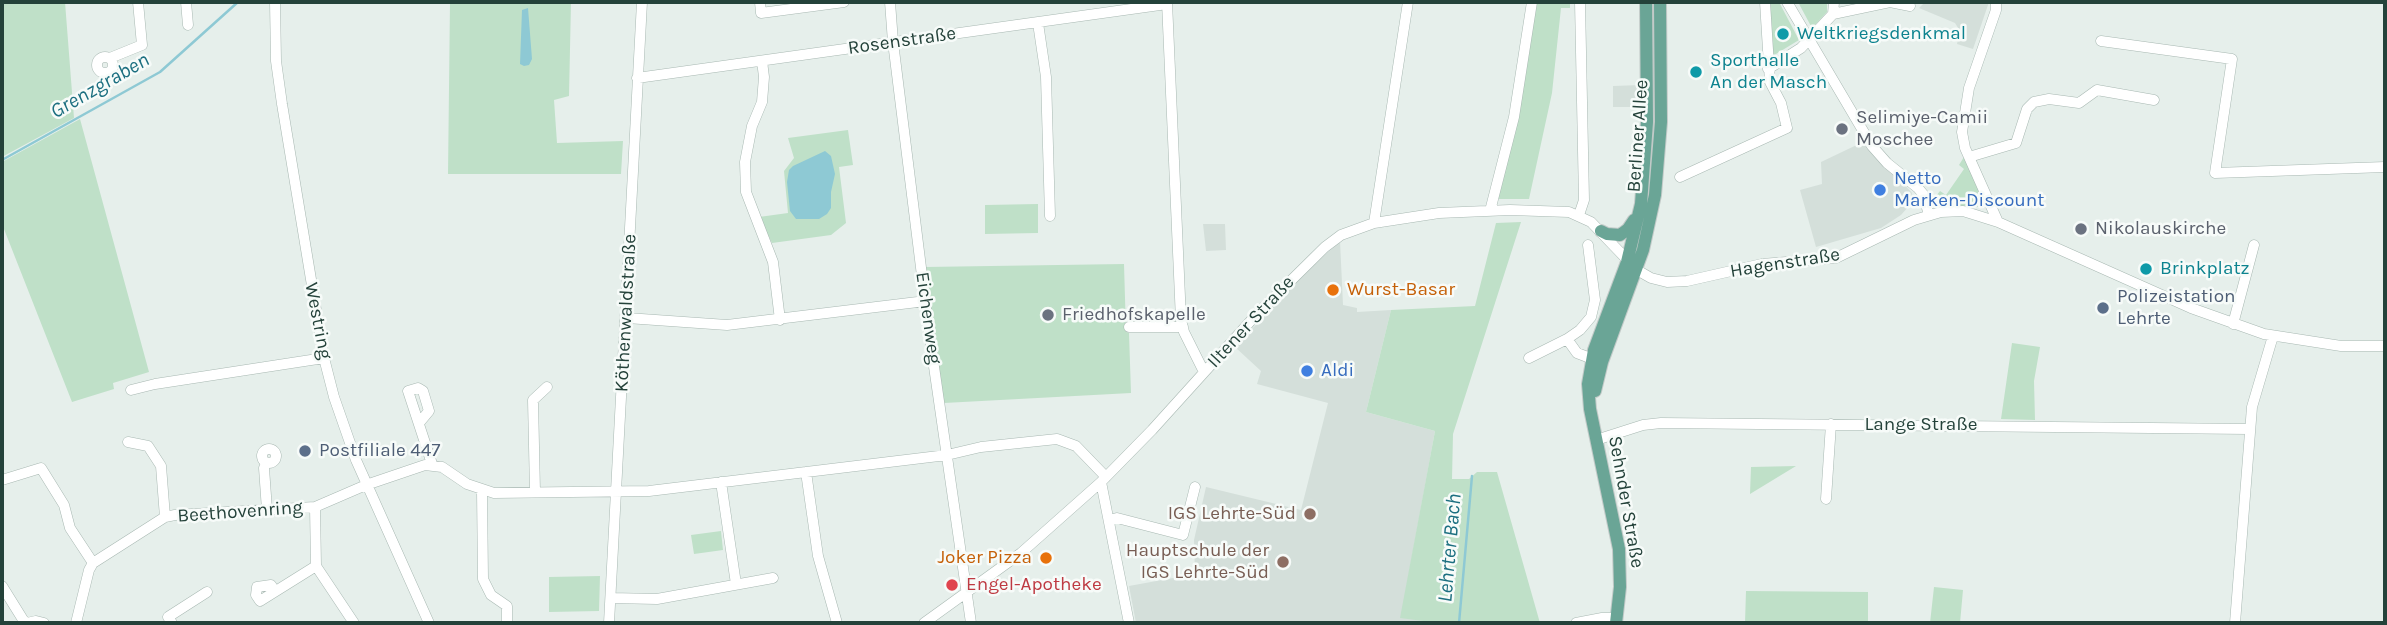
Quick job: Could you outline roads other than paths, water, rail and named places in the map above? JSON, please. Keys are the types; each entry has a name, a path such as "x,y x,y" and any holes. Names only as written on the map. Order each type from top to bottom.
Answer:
{"main road":[{"name":"Berliner Allee","path":"1632,266 1647,146 1646,2"},
{"name":"Berliner Allee","path":"1632,266 1651,215 1660,153 1660,2"},
{"path":"1601,231 1616,235 1625,232 1631,226 1641,204"},
{"name":"Sehnder Straße","path":"1617,621 1619,549 1595,435 1588,384 1632,266"}],"street":[{"path":"110,58 142,45 138,2"},
{"path":"186,2 188,25"},
{"name":"Westring","path":"275,2 276,61 280,93 324,358 345,433 429,623"},
{"name":"Köthenwaldstraße","path":"609,623 642,2"},
{"path":"760,2 761,13 804,4 844,2"},
{"name":"Eichenweg","path":"890,2 926,301 971,623"},
{"path":"1374,223 1408,2"},
{"path":"1490,211 1514,117 1532,2"},
{"path":"1579,215 1584,200 1580,2"},
{"path":"1680,177 1787,128 1781,103 1770,82 1765,2"},
{"path":"1787,2 1872,146 1923,194 1929,215"},
{"path":"1833,14 1834,2"},
{"path":"1768,69 1801,48 1833,14 1890,2 1910,6"},
{"path":"1996,2 1996,10 1969,88 1962,132 1965,148 1998,222"},
{"path":"1167,3 1183,327 1204,372"},
{"name":"Rosenstraße","path":"638,78 1167,3"},
{"path":"1038,23 1046,77 1050,216"},
{"path":"2101,41 2232,59 2215,173 2385,167"},
{"path":"762,61 762,102 752,125 744,162 746,192 773,262 780,320"},
{"path":"1969,157 2016,143 2028,109 2034,102 2049,99 2079,103 2098,90 2154,100"},
{"name":"Iltener Straße","path":"924,623 1021,553 1103,479 1263,307 1341,235 1374,223 1427,214 1551,210 1579,215 1601,231 1632,266"},
{"name":"Hagenstraße","path":"1632,266 1659,281 1676,282 1762,264 1830,259 1929,215 1963,211 1998,222 2233,324 2273,336 2341,346 2385,346"},
{"path":"1529,358 1567,339 1588,321 1595,306 1588,245"},
{"path":"2233,324 2254,245"},
{"path":"626,318 727,325 926,301"},
{"path":"1129,327 1183,327"},
{"path":"2235,623 2249,429 2252,407 2273,336"},
{"path":"1567,339 1577,353 1597,360"},
{"path":"131,390 324,358"},
{"path":"536,492 533,400 547,387"},
{"path":"419,423 432,464 442,467 467,484 494,493 649,491 1057,439 1076,446 1103,479 1129,623"},
{"name":"Lange Straße","path":"1595,435 1651,423 2249,429"},
{"path":"1826,499 1831,424"},
{"path":"128,442 148,446 161,466 165,517"},
{"path":"266,463 264,468 267,510"},
{"name":"Beethovenring","path":"93,563 165,517 175,514 315,507 366,485 432,464"},
{"path":"2,480 41,468 64,505 70,528 93,563 76,623"},
{"path":"806,472 818,555 837,623"},
{"path":"721,482 736,583"},
{"path":"1110,520 1117,518 1183,535 1195,487"},
{"path":"482,491 483,579 491,595 507,606 507,623"},
{"path":"315,507 316,566 354,623"},
{"path":"275,591 316,566"},
{"path":"611,598 657,599 773,578"},
{"path":"2,586 26,623 44,623"},
{"path":"172,623 168,617 207,592"},
{"path":"1576,623 1602,618 1617,621"}],"water":[{"path":"528,8 532,59 529,65 524,66 520,64 522,10"},
{"path":"825,151 831,156 835,174 831,208 819,219 796,219 790,211 787,182 789,170"}],"waterway":[{"name":"Grenzgraben","path":"2,160 160,72 238,2"},
{"name":"Lehrter Bach","path":"1459,623 1472,476"}],"place":[{"name":"Weltkriegsdenkmal","path":"1783,34"},
{"name":"Sporthalle An der Masch","path":"1696,72"},
{"name":"Selimiye-Camii Moschee","path":"1842,129"},
{"name":"Netto Marken-Discount","path":"1880,190"},
{"name":"Nikolauskirche","path":"2081,229"},
{"name":"Brinkplatz","path":"2146,269"},
{"name":"Wurst-Basar","path":"1333,290"},
{"name":"Polizeistation Lehrte","path":"2103,308"},
{"name":"Friedhofskapelle","path":"1048,315"},
{"name":"Aldi","path":"1307,371"},
{"name":"Postfiliale 447","path":"305,451"},
{"name":"IGS Lehrte-Süd","path":"1310,514"},
{"name":"Joker Pizza","path":"1046,558"},
{"name":"Hauptschule der IGS Lehrte-Süd","path":"1283,562"},
{"name":"Engel-Apotheke","path":"952,585"}]}
